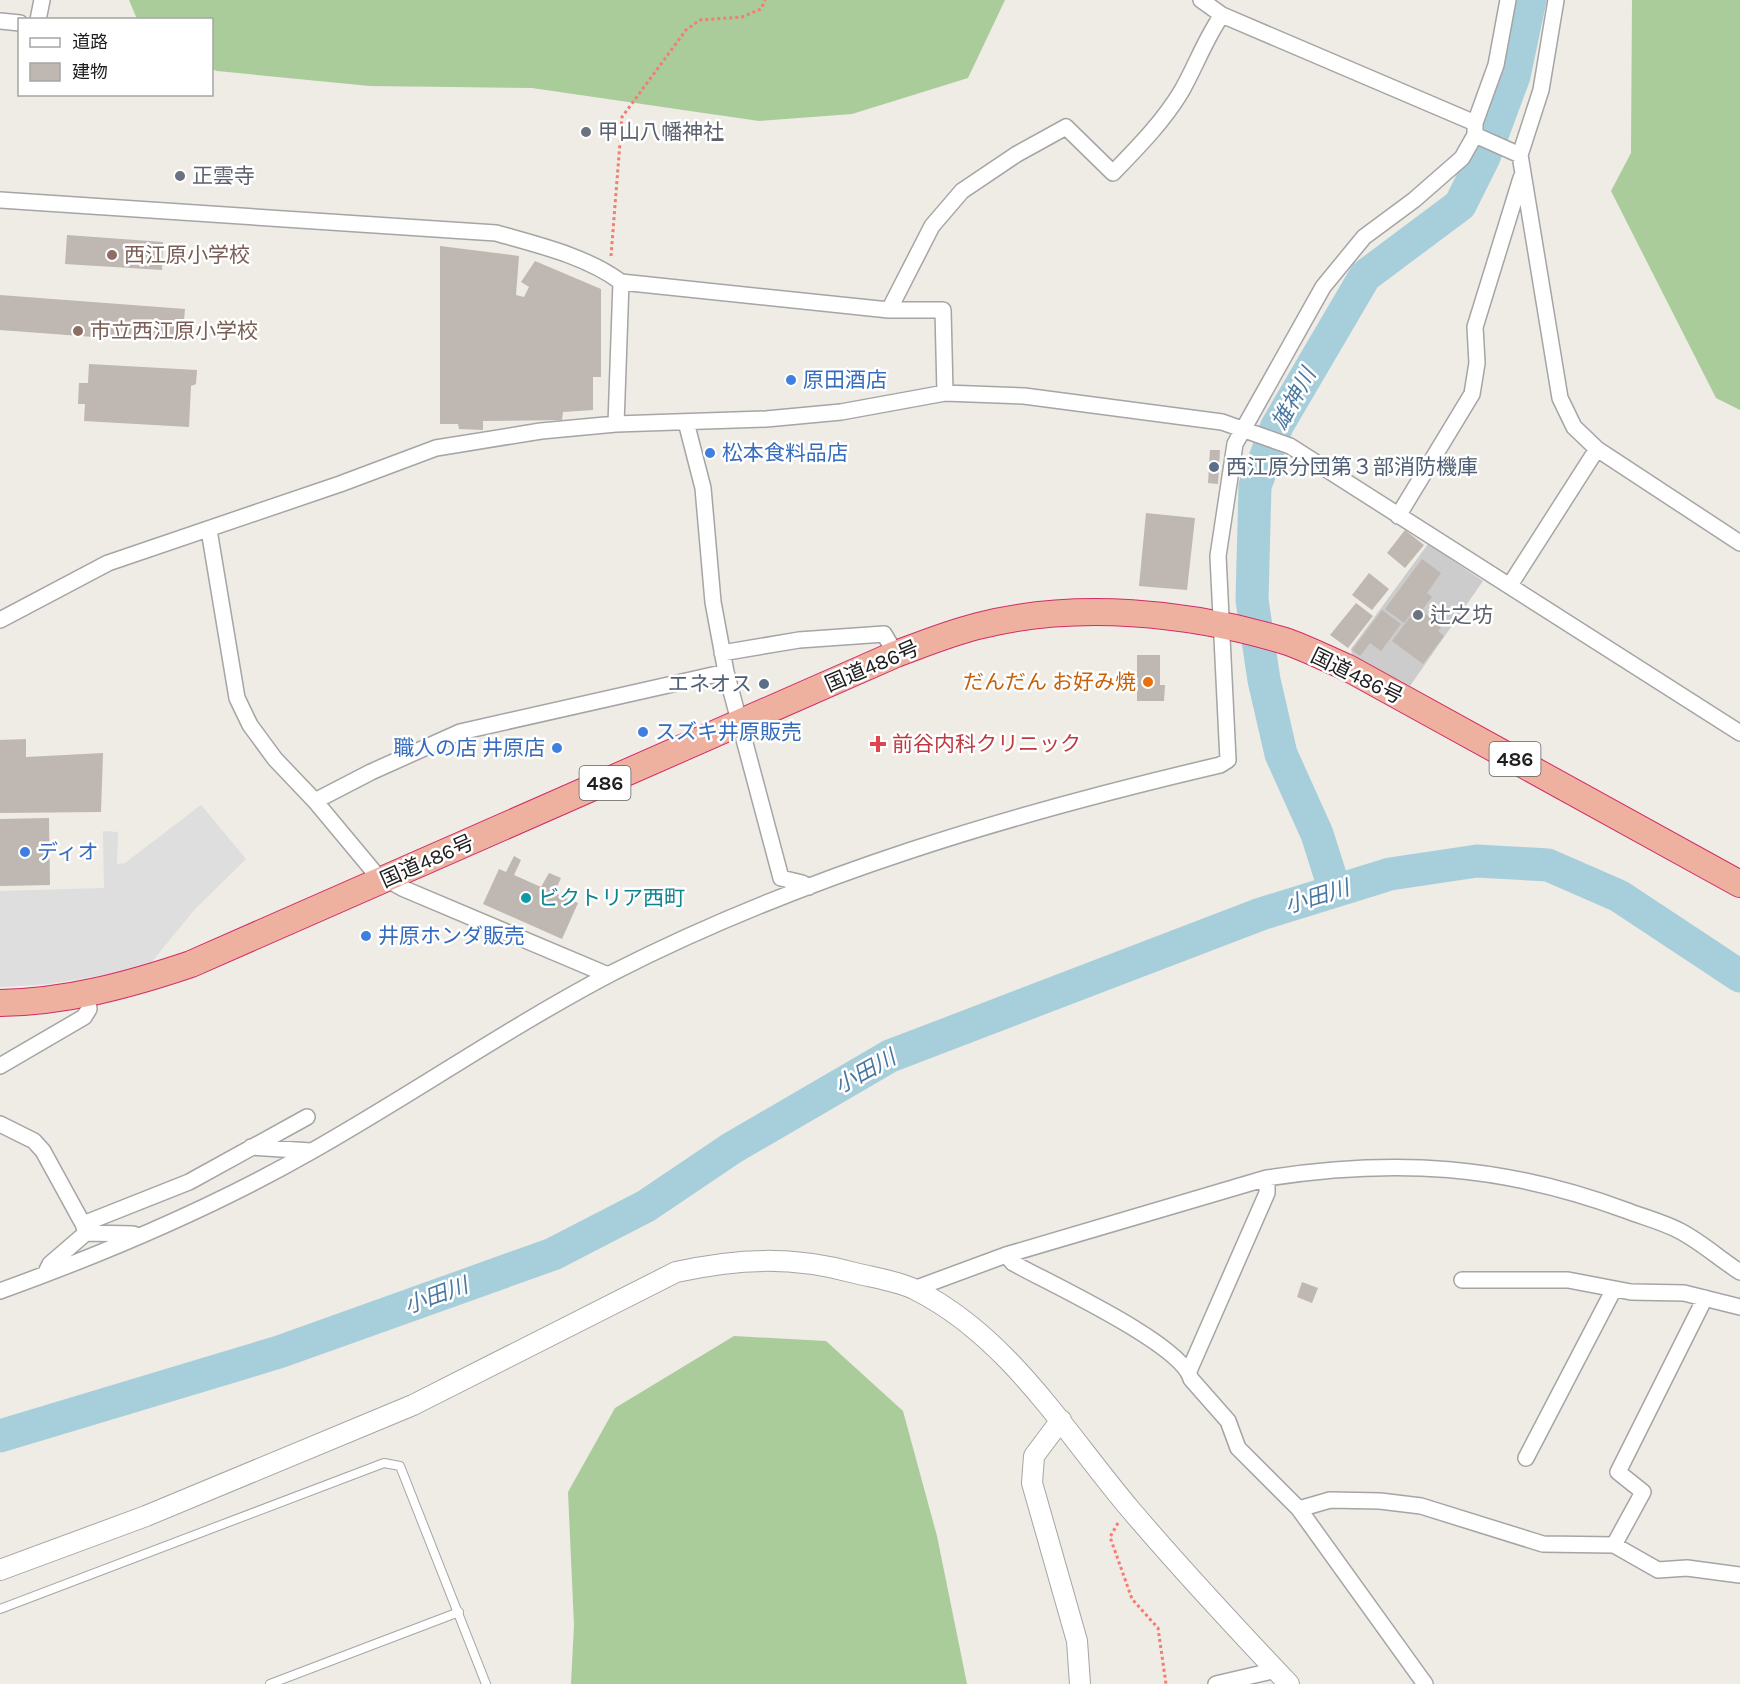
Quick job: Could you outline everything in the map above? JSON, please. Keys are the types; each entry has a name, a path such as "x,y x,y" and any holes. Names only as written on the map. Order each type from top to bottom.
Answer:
{"highway":[{"name":"国道486号","path":"0,1003 87,994 135,983 191,964 896,654 942,636 980,625 1061,614 1137,614 1224,625 1287,642 1348,668 1740,884"}],"street":[{"path":"38,18 42,0"},
{"path":"1201,0 1222,15 1478,132 1517,155"},
{"path":"0,1291 141,1237 218,1201 312,1151 608,975 710,928 808,887 975,829 1100,793 1220,765 1228,760 1230,750 1224,625 1218,556 1234,444 1246,430 1323,287 1364,237 1414,200 1462,158 1478,132 1496,65 1508,0"},
{"path":"1556,0 1553,30 1541,90 1517,155 1560,398 1574,427 1597,449 1740,543"},
{"path":"889,310 932,226 962,191 1017,154 1066,127 1113,173 1157,127 1182,90 1207,35 1222,15"},
{"path":"0,21 18,24"},
{"path":"1398,516 1472,394 1477,363 1474,327 1522,175"},
{"path":"0,200 496,233 550,249 615,278 889,310 943,310 945,393"},
{"path":"615,278 616,424"},
{"path":"0,620 108,563 209,530 436,448 541,431 616,424 766,419 841,412 945,393 1024,396 1222,422 1290,446 1740,733"},
{"path":"686,422 703,488 713,602 726,672 781,878 802,883 808,887"},
{"path":"1510,585 1597,449"},
{"path":"209,530 237,698 250,725 275,759 315,801 375,873 402,888 608,975"},
{"path":"722,653 799,640 884,634 896,654"},
{"path":"315,801 371,772 460,732 726,672"},
{"path":"0,1066 84,1017 89,1009 87,994"},
{"path":"45,1274 51,1264 84,1229 189,1182 307,1117"},
{"path":"0,1124 34,1141 43,1151 84,1229"},
{"path":"251,1147 312,1151"},
{"path":"914,1289 1006,1255 1267,1178 1305,1172 1388,1167 1438,1167 1483,1172 1573,1191 1680,1231 1740,1272"},
{"path":"1189,1371 1267,1193 1267,1178"},
{"path":"84,1229 133,1234 141,1237"},
{"path":"1006,1255 1013,1263 1156,1341 1189,1371 1191,1379 1228,1421 1238,1448 1299,1509 1425,1684"},
{"path":"0,1570 146,1516 413,1405 676,1272 715,1264 773,1259 820,1263 914,1289 951,1310 1002,1355 1061,1420 1130,1508 1282,1677"},
{"path":"1462,1280 1568,1280 1614,1289 1684,1293 1740,1307"},
{"path":"1526,1458 1614,1289"},
{"path":"1614,1545 1643,1492 1618,1472 1705,1298"},
{"path":"1061,1420 1034,1456 1032,1483 1077,1641 1080,1684"},
{"path":"1299,1509 1330,1500 1380,1501 1422,1506 1543,1544 1614,1545 1658,1570 1688,1568 1740,1575"},
{"path":"1216,1684 1282,1677"}],"lane":[{"path":"0,1609 384,1464 400,1466 486,1684"},
{"path":"270,1684 459,1612"}],"path":[{"path":"615,278 622,117 686,30 700,20 742,17 761,9 765,0"},
{"path":"1130,1508 1110,1537 1132,1599 1158,1628 1166,1684"}],"shaded area":[{"name":"辻之坊","path":"1428,544 1483,581 1410,686 1352,655 1351,649"},
{"path":"201,805 246,859 195,909 149,965 117,973 49,984 0,987 0,891 104,888 103,831 118,832 117,864 125,863"}],"green space":[{"path":"129,0 1005,0 968,78 852,114 759,121 532,88 370,86 217,71 213,69 213,18 137,18"},
{"path":"1632,0 1740,0 1740,410 1716,398 1611,191 1631,153"},
{"path":"734,1336 826,1341 903,1411 937,1536 967,1684 571,1684 574,1625 568,1492 615,1408"}],"building":[{"path":"67,235 163,242 162,270 65,264"},
{"path":"440,246 519,256 516,295 524,297 529,287 521,282 535,261 601,289 601,377 593,377 593,410 563,412 562,420 483,421 483,430 459,429 458,424 440,424"},
{"path":"0,295 185,309 184,320 189,320 188,340 134,336 134,340 0,330"},
{"path":"89,364 197,370 196,384 191,386 189,427 84,421 85,404 78,404 79,383 88,383"},
{"name":"西江原分団第３部消防機庫","path":"1210,450 1220,450 1218,484 1208,483"},
{"path":"1146,513 1195,518 1187,590 1139,586"},
{"path":"1405,530 1424,545 1405,568 1387,553"},
{"path":"1422,559 1441,573 1427,593 1432,597 1422,610 1417,606 1404,623 1385,609"},
{"path":"1369,573 1389,589 1372,610 1352,595"},
{"path":"1356,603 1373,616 1348,648 1330,635"},
{"path":"1382,610 1401,624 1381,651 1370,643 1360,656 1352,650"},
{"path":"1413,613 1420,619 1424,613 1442,626 1438,631 1444,636 1423,664 1392,641"},
{"path":"1137,655 1160,655 1160,685 1165,685 1164,701 1137,701"},
{"path":"26,739 26,757 103,753 101,812 0,813 0,740"},
{"name":"ディオ","path":"49,818 50,885 0,886 0,819"},
{"name":"ビクトリア西町","path":"514,856 521,860 514,875 541,887 549,873 561,878 554,893 578,903 562,939 483,904 499,869 506,872"},
{"path":"1302,1282 1318,1288 1312,1303 1297,1297"}],"waterway":[{"name":"雄神川","path":"1335,891 1317,834 1281,754 1264,680 1252,600 1255,486 1277,426 1365,276 1460,205 1484,157 1514,76 1530,0"},
{"name":"小田川","path":"0,1436 279,1352 553,1254 646,1206 732,1148 890,1056 1261,914 1390,874 1477,861 1548,865 1619,896 1740,976"}],"place":[{"name":"甲山八幡神社","path":"586,132"},
{"name":"正雲寺","path":"180,176"},
{"name":"西江原小学校","path":"112,255"},
{"name":"市立西江原小学校","path":"78,331"},
{"name":"原田酒店","path":"791,380"},
{"name":"松本食料品店","path":"710,453"},
{"name":"西江原分団第３部消防機庫","path":"1214,467"},
{"name":"辻之坊","path":"1418,615"},
{"name":"だんだん お好み焼","path":"1148,682"},
{"name":"エネオス","path":"764,684"},
{"name":"スズキ井原販売","path":"643,732"},
{"name":"前谷内科クリニック","path":"878,744"},
{"name":"職人の店 井原店","path":"557,748"},
{"name":"ディオ","path":"25,852"},
{"name":"ビクトリア西町","path":"526,898"},
{"name":"井原ホンダ販売","path":"366,936"}]}
